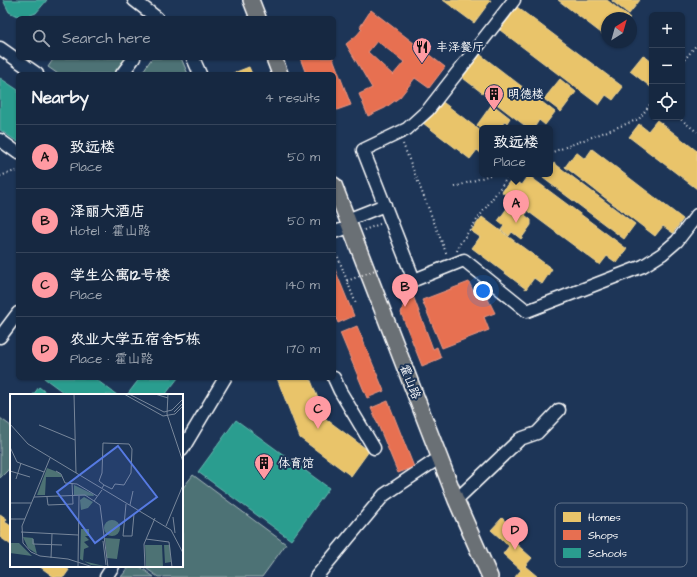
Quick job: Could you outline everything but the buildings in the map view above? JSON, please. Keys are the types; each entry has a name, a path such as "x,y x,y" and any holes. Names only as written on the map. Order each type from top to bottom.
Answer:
{"main road":[{"path":"251,0 257,16"},
{"path":"262,0 268,16"},
{"path":"275,60 279,72"},
{"path":"285,60 289,72"},
{"name":"霍山路","path":"336,194 344,229 433,462 480,577"},
{"name":"霍山路","path":"336,215 344,229 456,500 490,577"}],"street":[{"path":"134,0 154,16"},
{"path":"514,0 428,110 414,124 399,134 363,150 414,280 464,260 527,311 643,266 662,254 677,241 697,215"},
{"path":"0,48 16,59"},
{"path":"17,60 34,72"},
{"path":"124,72 132,60"},
{"path":"194,60 199,72"},
{"path":"0,140 16,152"},
{"path":"344,229 385,205"},
{"path":"0,337 16,316"},
{"path":"183,448 223,380"},
{"path":"335,380 340,392 374,448"},
{"path":"456,500 520,439 537,433 559,410"},
{"path":"316,577 384,494 433,462"},
{"path":"106,577 112,567"}],"path":[{"path":"685,59 697,44"},
{"path":"553,152 638,119 649,106"},
{"path":"682,120 697,132"},
{"path":"399,134 451,265"},
{"path":"0,176 16,172"},
{"path":"455,187 484,177"},
{"path":"451,265 459,245 508,177"},
{"path":"344,229 391,220"},
{"path":"338,257 356,304"},
{"path":"347,281 380,268"}],"green space":[{"path":"53,60 124,60 116,72 55,72 48,67"},
{"path":"151,60 182,60 187,72 142,72"},
{"path":"0,418 10,425 10,468 0,478"},
{"path":"193,475 286,544 262,577 158,577 144,567 183,567 183,488"},
{"path":"129,567 140,567 154,577 121,577"}],"place":[{"name":"丰泽餐厅","path":"422,64"},
{"name":"明德楼","path":"494,111"},
{"name":"致远楼","path":"516,223"},
{"name":"泽丽大酒店","path":"405,307"},
{"name":"学生公寓12号楼","path":"318,429"},
{"name":"体育馆","path":"264,480"},
{"name":"农业大学五宿舍5栋","path":"515,550"}]}
